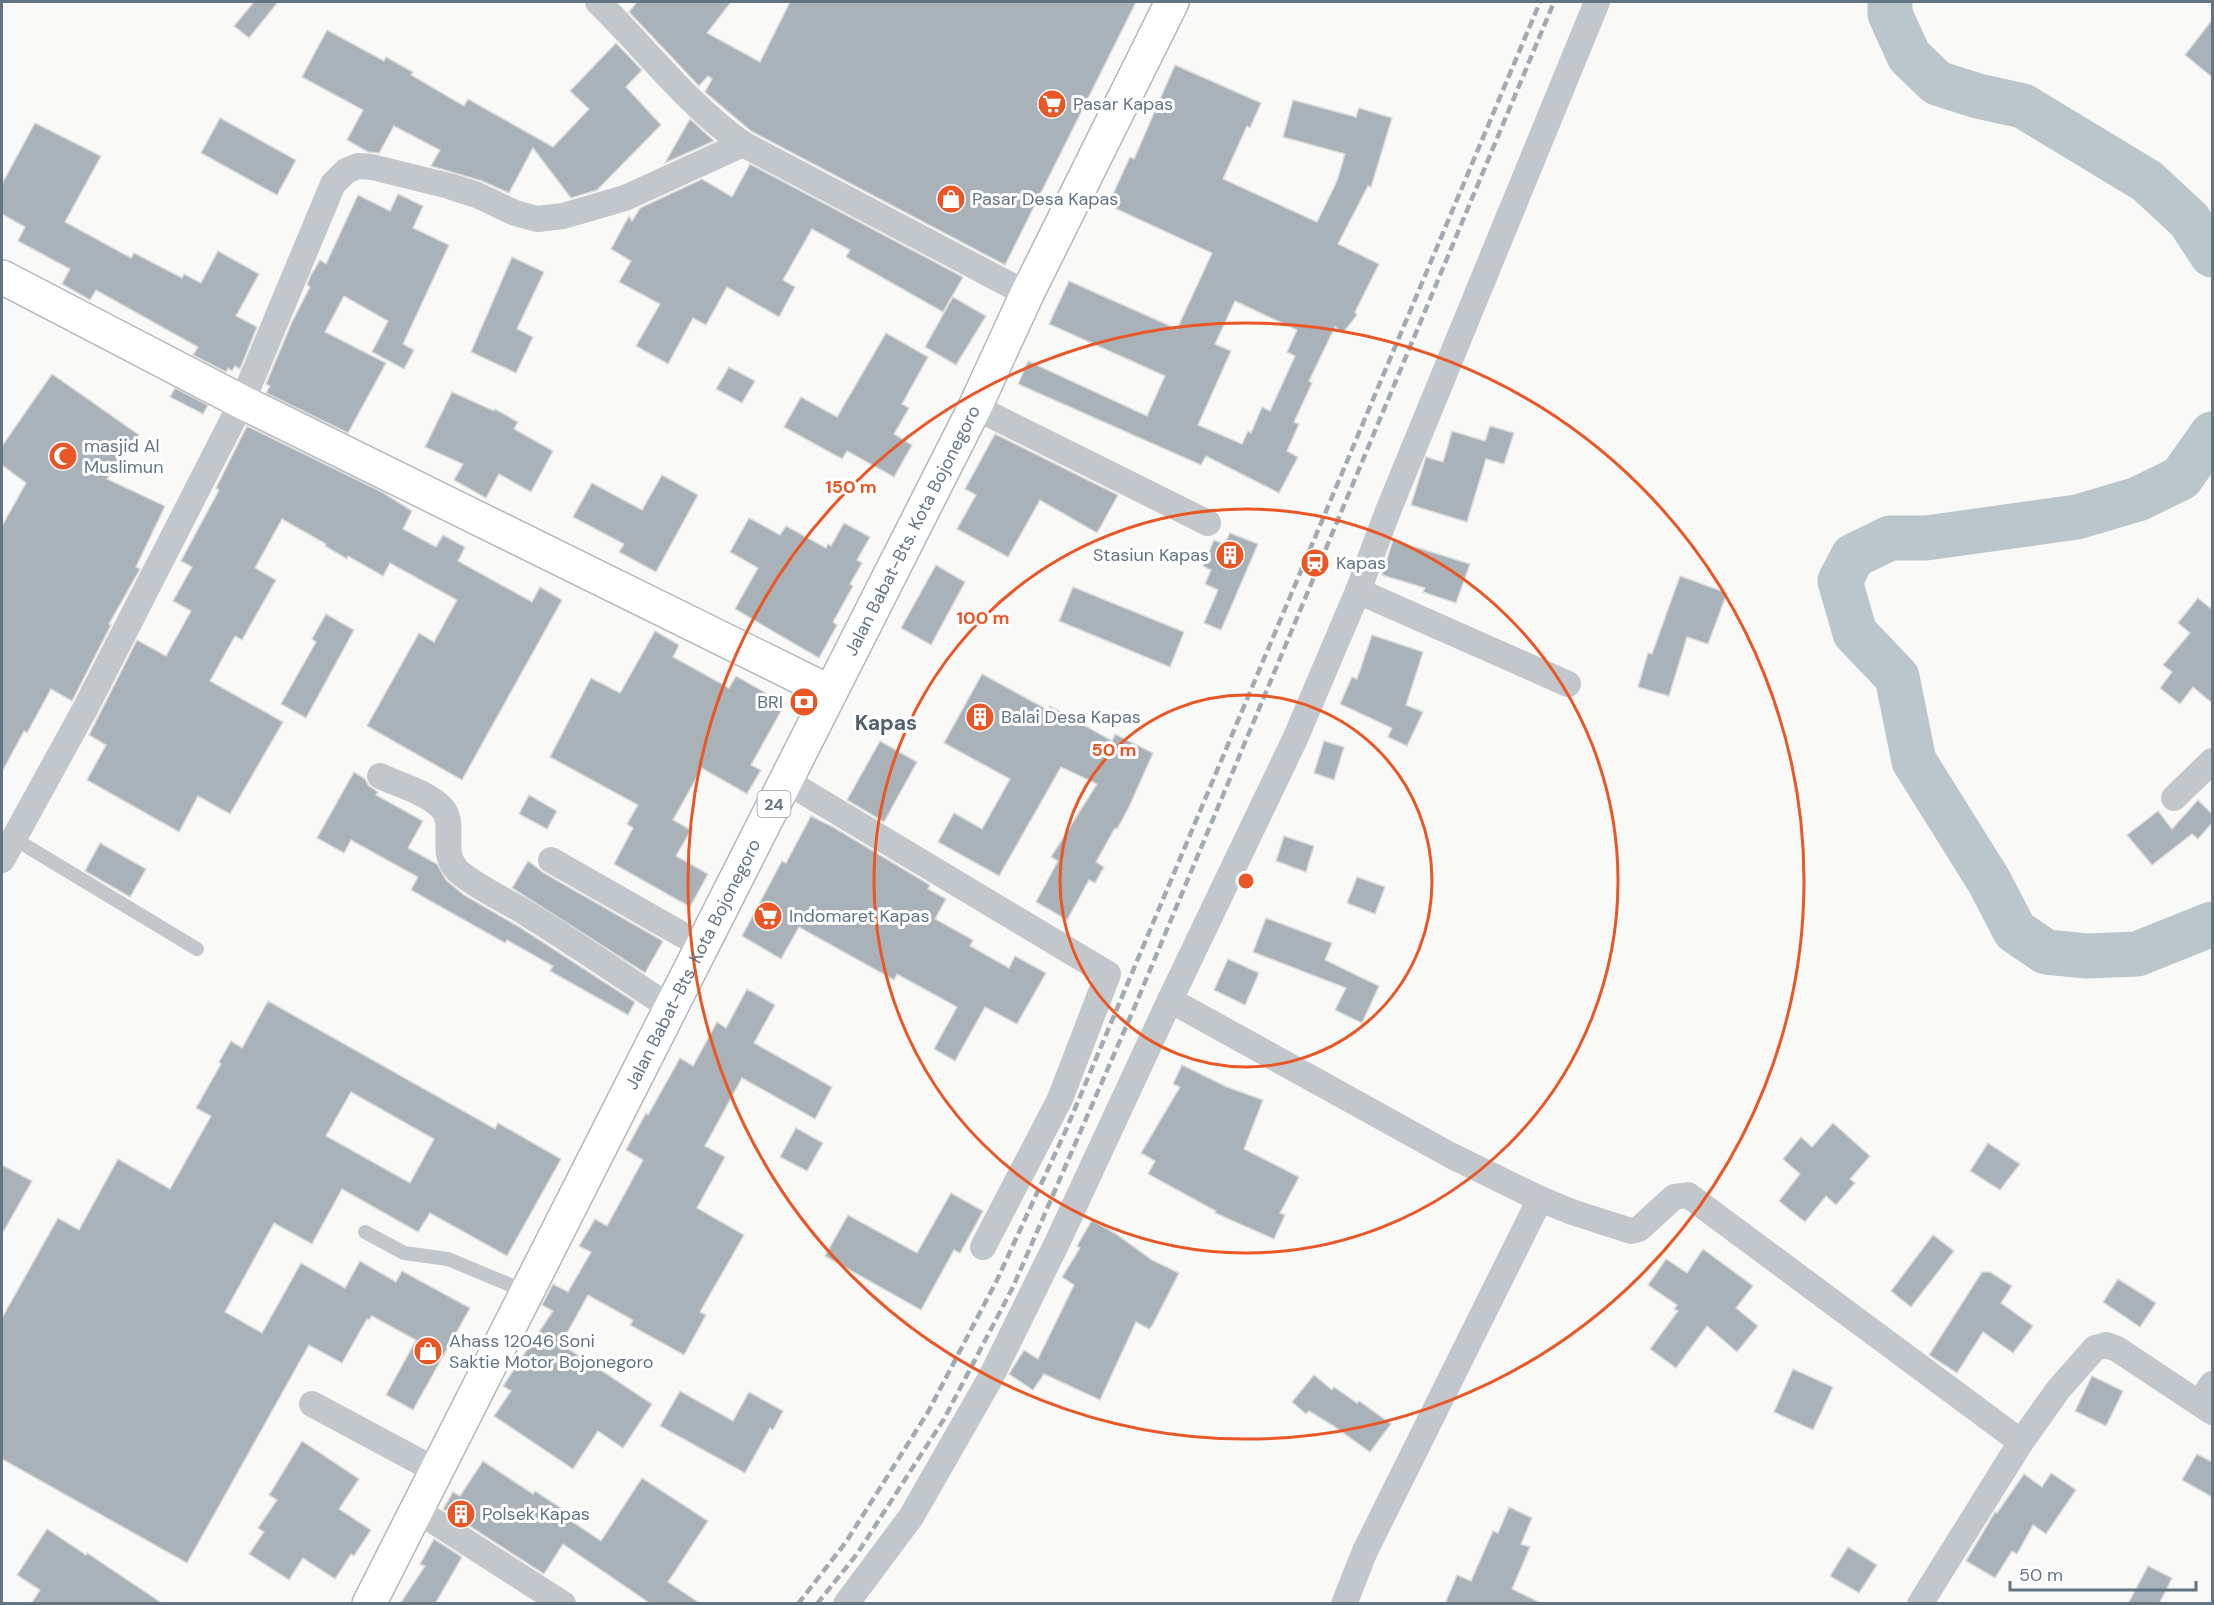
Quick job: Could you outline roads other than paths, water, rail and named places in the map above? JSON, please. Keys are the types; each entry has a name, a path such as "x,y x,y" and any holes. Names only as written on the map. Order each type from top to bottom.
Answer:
{"main road":[{"name":"Jalan Babat-Bts. Kota Bojonegoro","path":"369,1604 415,1509 975,407 1027,294 1172,2"},
{"path":"2,277 242,402 830,692"}],"street":[{"path":"598,2 684,91 728,133 743,144 1027,294"},
{"path":"846,1604 911,1517 990,1379 1057,1243 1295,739 1358,591 1388,511 1597,2"},
{"path":"7,849 85,709 242,402 333,184 346,171 358,166 372,167 449,186 477,195 515,213 537,219 563,216 625,198 743,144"},
{"path":"975,407 1208,523"},
{"path":"1358,591 1568,684"},
{"path":"2174,798 2212,761"},
{"path":"380,776 424,795 442,808 448,823 447,850 450,862 460,873 671,1008"},
{"path":"786,781 1108,974 1060,1099 983,1247"},
{"path":"551,860 702,946"},
{"path":"1170,1000 1450,1155 1572,1212 1625,1230 1639,1229 1674,1197 1688,1195 2021,1442"},
{"path":"1344,1604 1365,1551 1540,1199"},
{"path":"1920,1604 2021,1442 2058,1390 2094,1348 2106,1345 2117,1349 2208,1400"},
{"path":"312,1404 435,1470"},
{"path":"415,1509 563,1604"}],"lane":[{"path":"7,849 197,949"},
{"path":"365,1232 404,1253 448,1259 527,1292"}],"waterway":[{"path":"1890,2 1890,14 1909,56 1937,83 1978,96 2023,106 2147,181 2189,220 2212,255"},
{"path":"2212,434 2181,478 2138,499 2077,517 1926,538 1890,538 1853,556 1840,581 1855,633 1897,677 1914,761 1989,881 2015,931 2046,952 2087,956 2137,954 2212,924"}],"railway":[{"path":"798,1604 846,1542 928,1412 997,1280 1066,1130 1540,2"},
{"path":"817,1604 857,1554 944,1419 1013,1287 1135,1006 1554,2"}],"place":[{"name":"Pasar Kapas","path":"1052,104"},
{"name":"Pasar Desa Kapas","path":"951,199"},
{"name":"masjid Al Muslimun","path":"63,456"},
{"name":"Stasiun Kapas","path":"1230,555"},
{"name":"Kapas","path":"1315,563"},
{"name":"BRI","path":"804,702"},
{"name":"Balai Desa Kapas","path":"980,717"},
{"name":"Indomaret Kapas","path":"768,916"},
{"name":"Ahass 12046 Soni Saktie Motor Bojonegoro","path":"428,1351"},
{"name":"Polsek Kapas","path":"461,1514"}],"district":[{"name":"Kapas","path":"886,723"}]}
